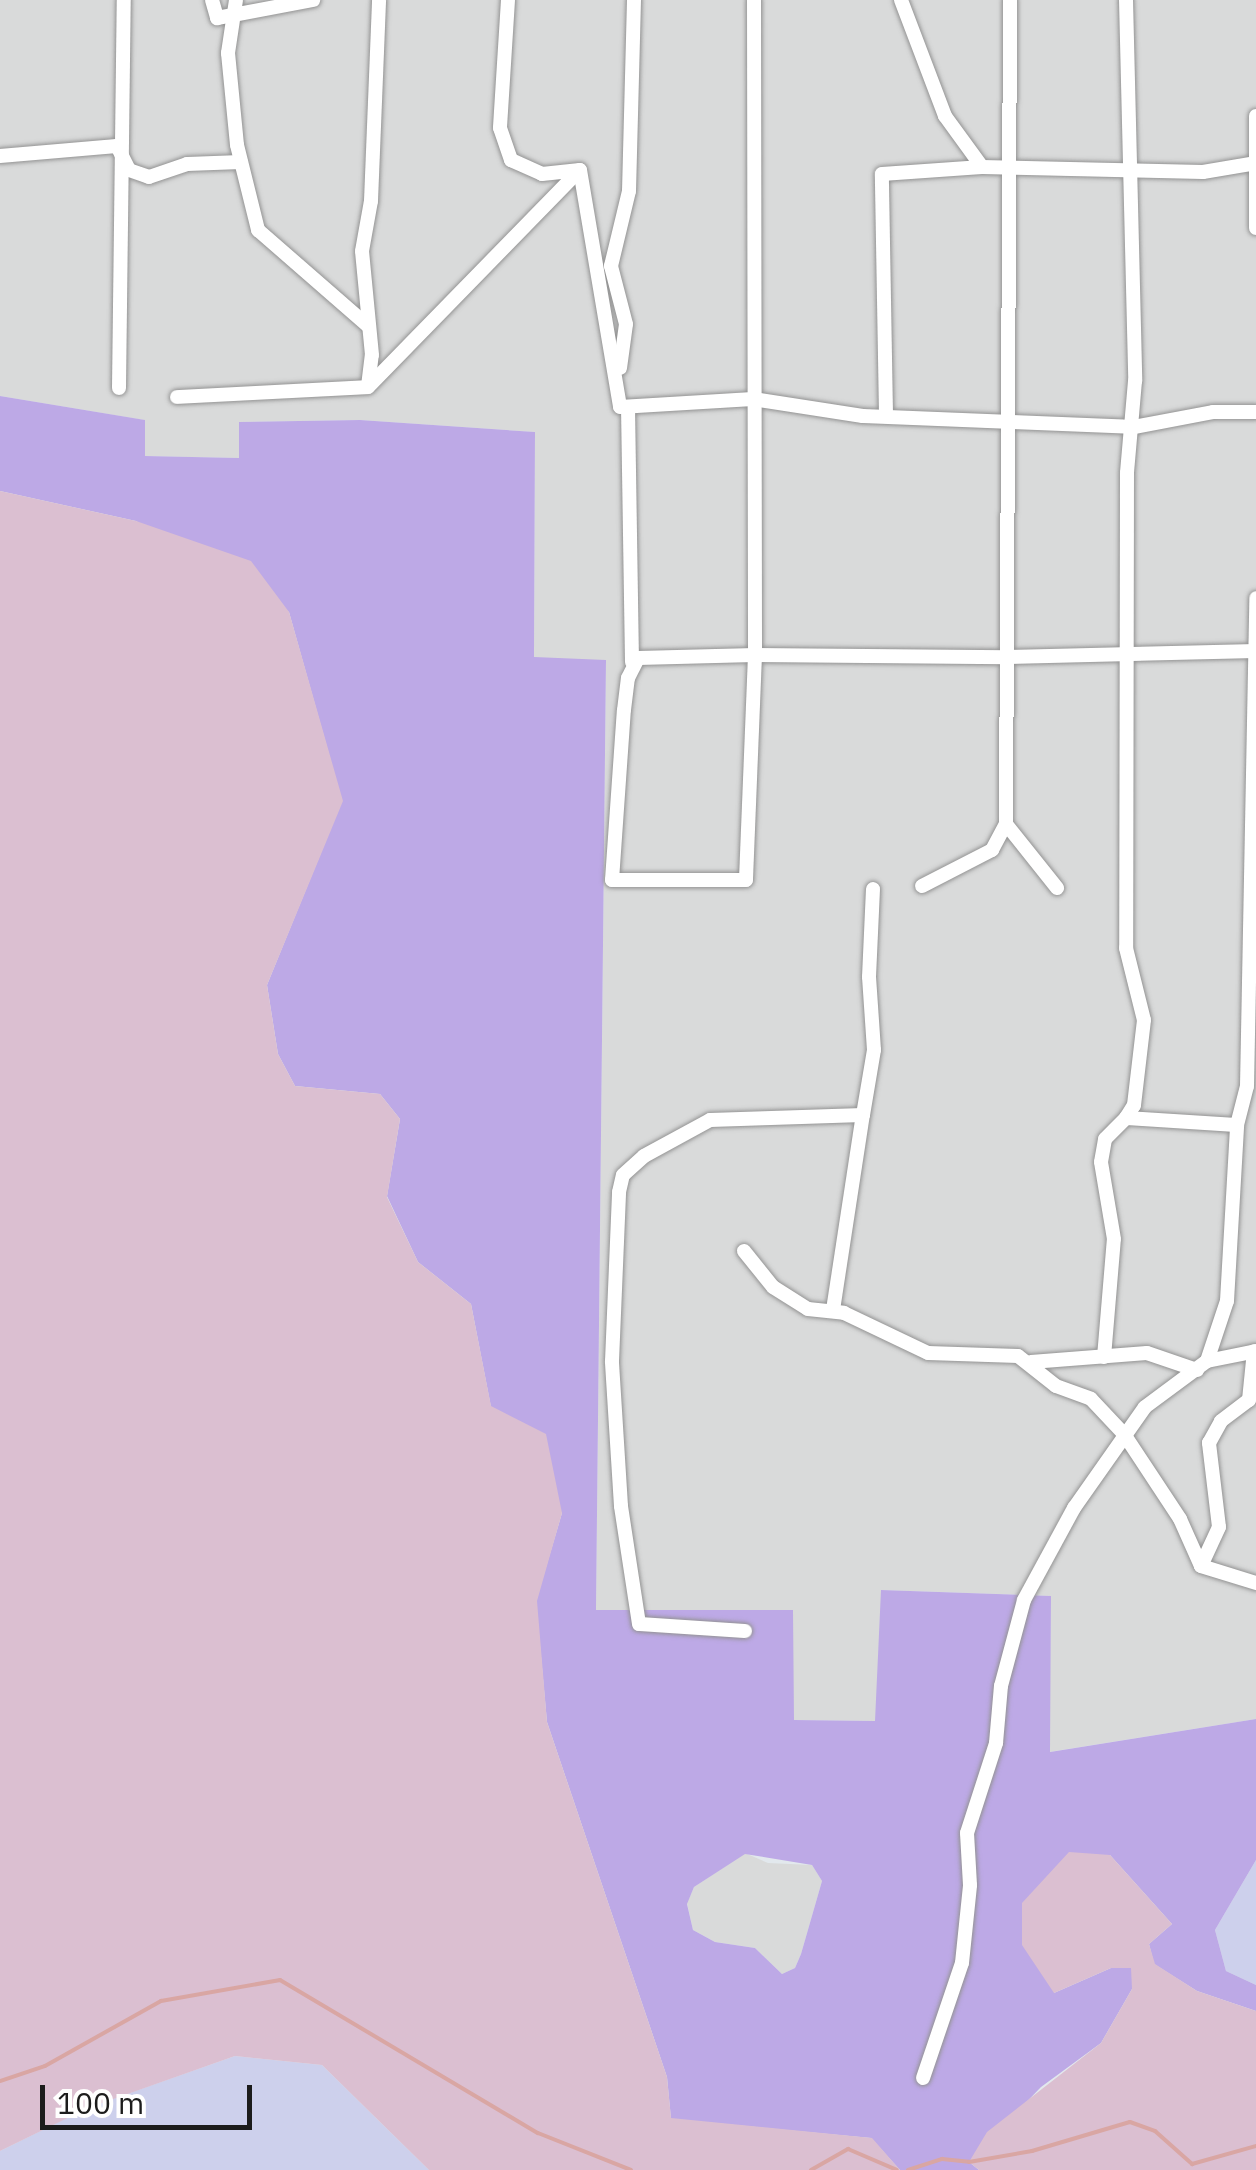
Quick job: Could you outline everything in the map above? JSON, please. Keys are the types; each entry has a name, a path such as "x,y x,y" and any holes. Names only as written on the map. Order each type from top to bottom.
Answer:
{"street":[{"path":"119,388 118,146 124,0"},
{"path":"212,0 217,18 313,0"},
{"path":"236,0 228,53 241,162 258,230 367,325"},
{"path":"368,387 362,251 371,201 379,0"},
{"path":"508,0 500,128 511,160 542,174 580,170"},
{"path":"634,0 629,191 610,266 626,324 624,407 632,662 612,880 746,880 755,656 754,0"},
{"path":"902,0 944,116 982,167"},
{"path":"922,886 992,850 1006,824 1010,0"},
{"path":"1104,1358 1114,1239 1101,1152 1134,1105 1144,1020 1126,948 1131,654 1128,472 1134,427 1126,0"},
{"path":"1256,116 1256,228"},
{"path":"0,156 118,146"},
{"path":"118,146 128,170 148,177 187,164 241,162"},
{"path":"886,414 882,174 982,167 1130,174 1255,163"},
{"path":"177,397 368,387 580,170"},
{"path":"580,170 624,407"},
{"path":"624,407 753,398 886,414 1134,427 1213,412 1256,412"},
{"path":"1202,1365 1227,1300 1237,1125 1248,1086 1256,598"},
{"path":"632,662 755,656 1008,657 1255,651"},
{"path":"1006,824 1057,888"},
{"path":"833,1310 874,1050 868,977 873,889"},
{"path":"745,1631 639,1624 622,1506 612,1361 619,1192 624,1175 644,1156 710,1120 863,1115"},
{"path":"1126,1118 1237,1125"},
{"path":"744,1251 790,1299 833,1310 911,1349 1018,1356 1031,1362 1056,1386 1091,1399 1124,1434 1180,1519 1201,1566 1256,1583"},
{"path":"923,2078 962,1964 970,1885 968,1833 996,1743 1012,1636 1046,1559 1145,1407 1202,1365 1255,1351 1249,1400 1221,1421 1210,1443 1219,1527 1201,1566"},
{"path":"1031,1362 1147,1353 1202,1365"}],"shaded area":[{"path":"0,0 1256,0 1256,1719 1049,1752 1051,1596 882,1590 876,1721 793,1720 792,1611 596,1610 606,661 534,658 535,432 360,420 240,422 239,458 144,456 144,420 0,396"},
{"path":"0,396 145,420 145,456 239,458 239,422 360,420 535,432 534,657 606,660 596,1610 793,1610 794,1720 875,1721 881,1590 1051,1596 1050,1752 1256,1719 1256,1860 1215,1930 1226,1971 1256,1985 1256,2011 1197,1991 1154,1964 1149,1944 1172,1924 1110,1855 1054,1993 1111,1968 1132,1968 1132,1989 1101,2043 1041,2087 969,2162 979,2170 900,2170 871,2138 671,2119 667,2077 547,1722 536,1601 562,1513 491,1407 471,1304 418,1262 387,1196 400,1119 380,1094 295,1086 278,1054 267,985 342,801 289,612 136,521 0,491","holes":["745,1854 812,1865 822,1881 795,1968 782,1974 755,1948 715,1942 693,1930 687,1904 694,1887"]},
{"path":"0,491 136,521 251,561 289,612 343,801 267,985 278,1054 295,1086 380,1094 400,1119 387,1197 418,1262 471,1304 491,1406 546,1434 562,1513 537,1601 547,1722 667,2077 671,2118 872,2138 900,2170 429,2170 322,2065 235,2056 88,2108 0,2151"},
{"path":"1069,1852 1110,1855 1172,1924 1149,1944 1155,1964 1197,1991 1256,2011 1256,2170 979,2170 969,2162 987,2132 1101,2043 1132,1989 1131,1968 1111,1968 1054,1993 1022,1945 1022,1903"},
{"path":"745,1853 768,1863 812,1865 822,1881 795,1968 782,1974 755,1948 715,1942 693,1930 687,1903 694,1887"},
{"path":"1256,1860 1256,1985 1226,1971 1215,1930"},
{"path":"235,2056 322,2065 429,2170 0,2170 0,2151 87,2108"}],"waterway":[{"path":"0,2081 45,2066 161,2001 280,1980 538,2133 631,2170"},
{"path":"908,2170 942,2159 969,2162 1032,2151 1130,2122 1155,2131 1192,2164 1256,2146"},
{"path":"811,2170 848,2149 897,2170"}]}
